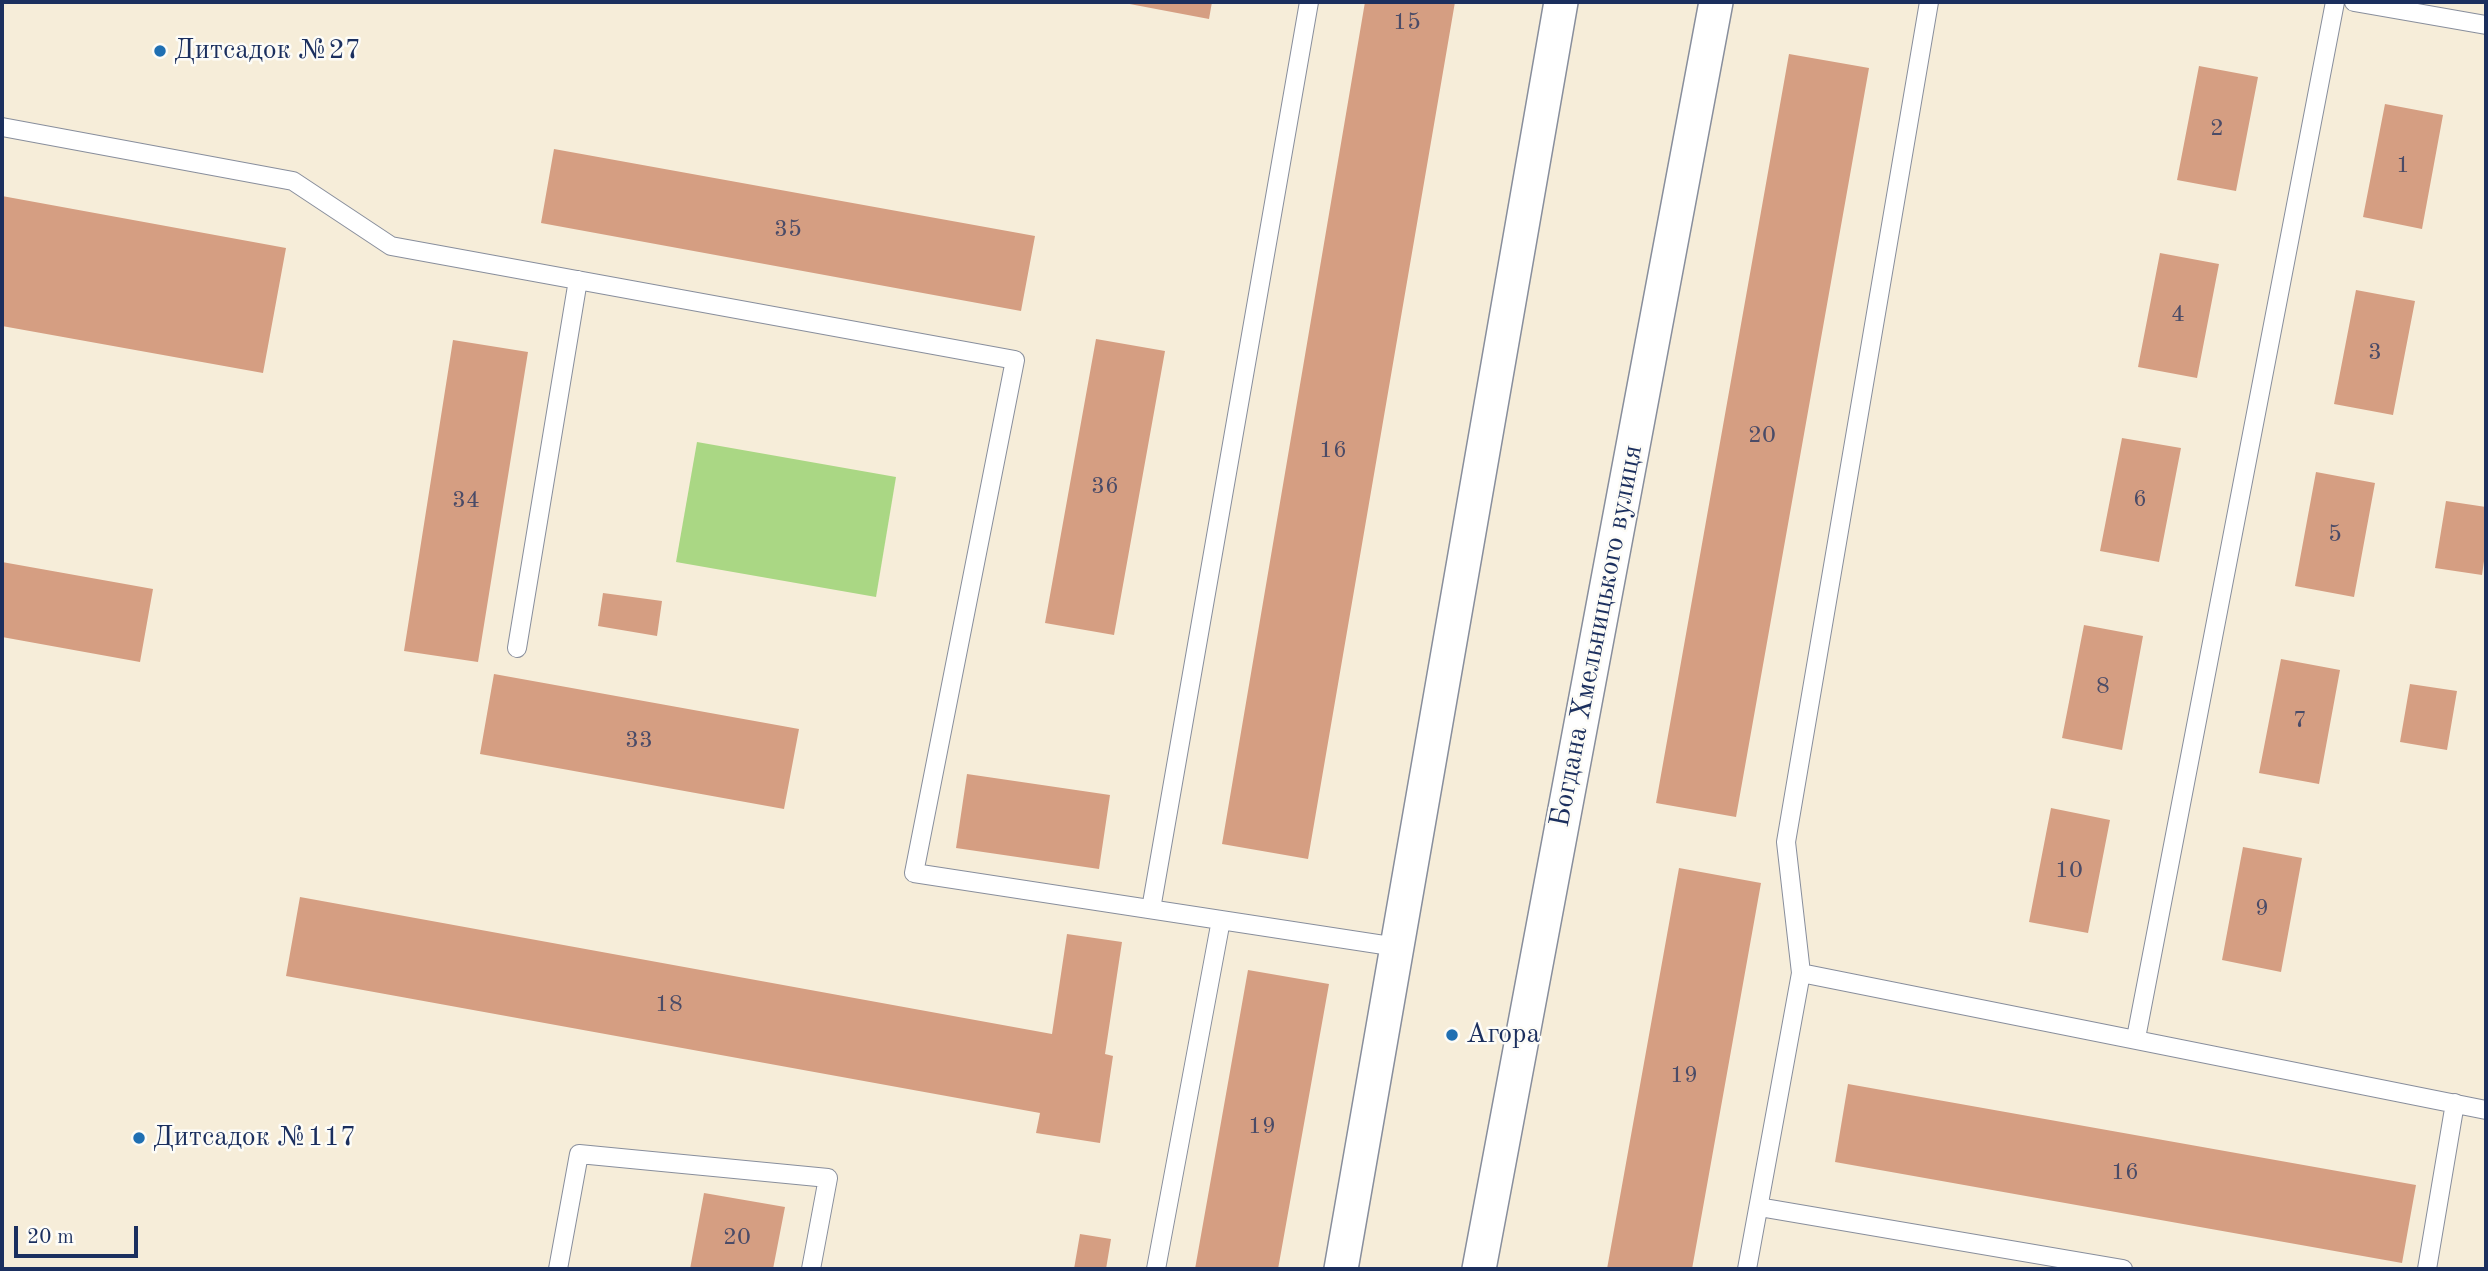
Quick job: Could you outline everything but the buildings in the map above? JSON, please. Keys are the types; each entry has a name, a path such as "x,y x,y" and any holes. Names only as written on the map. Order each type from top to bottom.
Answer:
{"street":[{"path":"1341,1269 1561,2"},
{"name":"Богдана Хмельницького вулиця","path":"1479,1269 1716,2"}],"lane":[{"path":"1151,909 1309,2"},
{"path":"1747,1269 1801,972 1786,842 1929,2"},
{"path":"2136,1038 2335,2"},
{"path":"2354,2 2486,25"},
{"path":"2,127 293,181 391,246 1015,360 914,873 1397,947"},
{"path":"517,648 578,280"},
{"path":"1156,1269 1221,920"},
{"path":"1801,972 2486,1110"},
{"path":"2427,1269 2455,1103"},
{"path":"558,1269 579,1154 828,1178 811,1269"},
{"path":"1759,1208 2123,1269"}],"green space":[{"path":"697,442 896,477 876,597 676,562"}],"place":[{"name":"Дитсадок №27","path":"160,51"},
{"name":"Агора","path":"1452,1035"},
{"name":"Дитсадок №117","path":"139,1138"}]}
